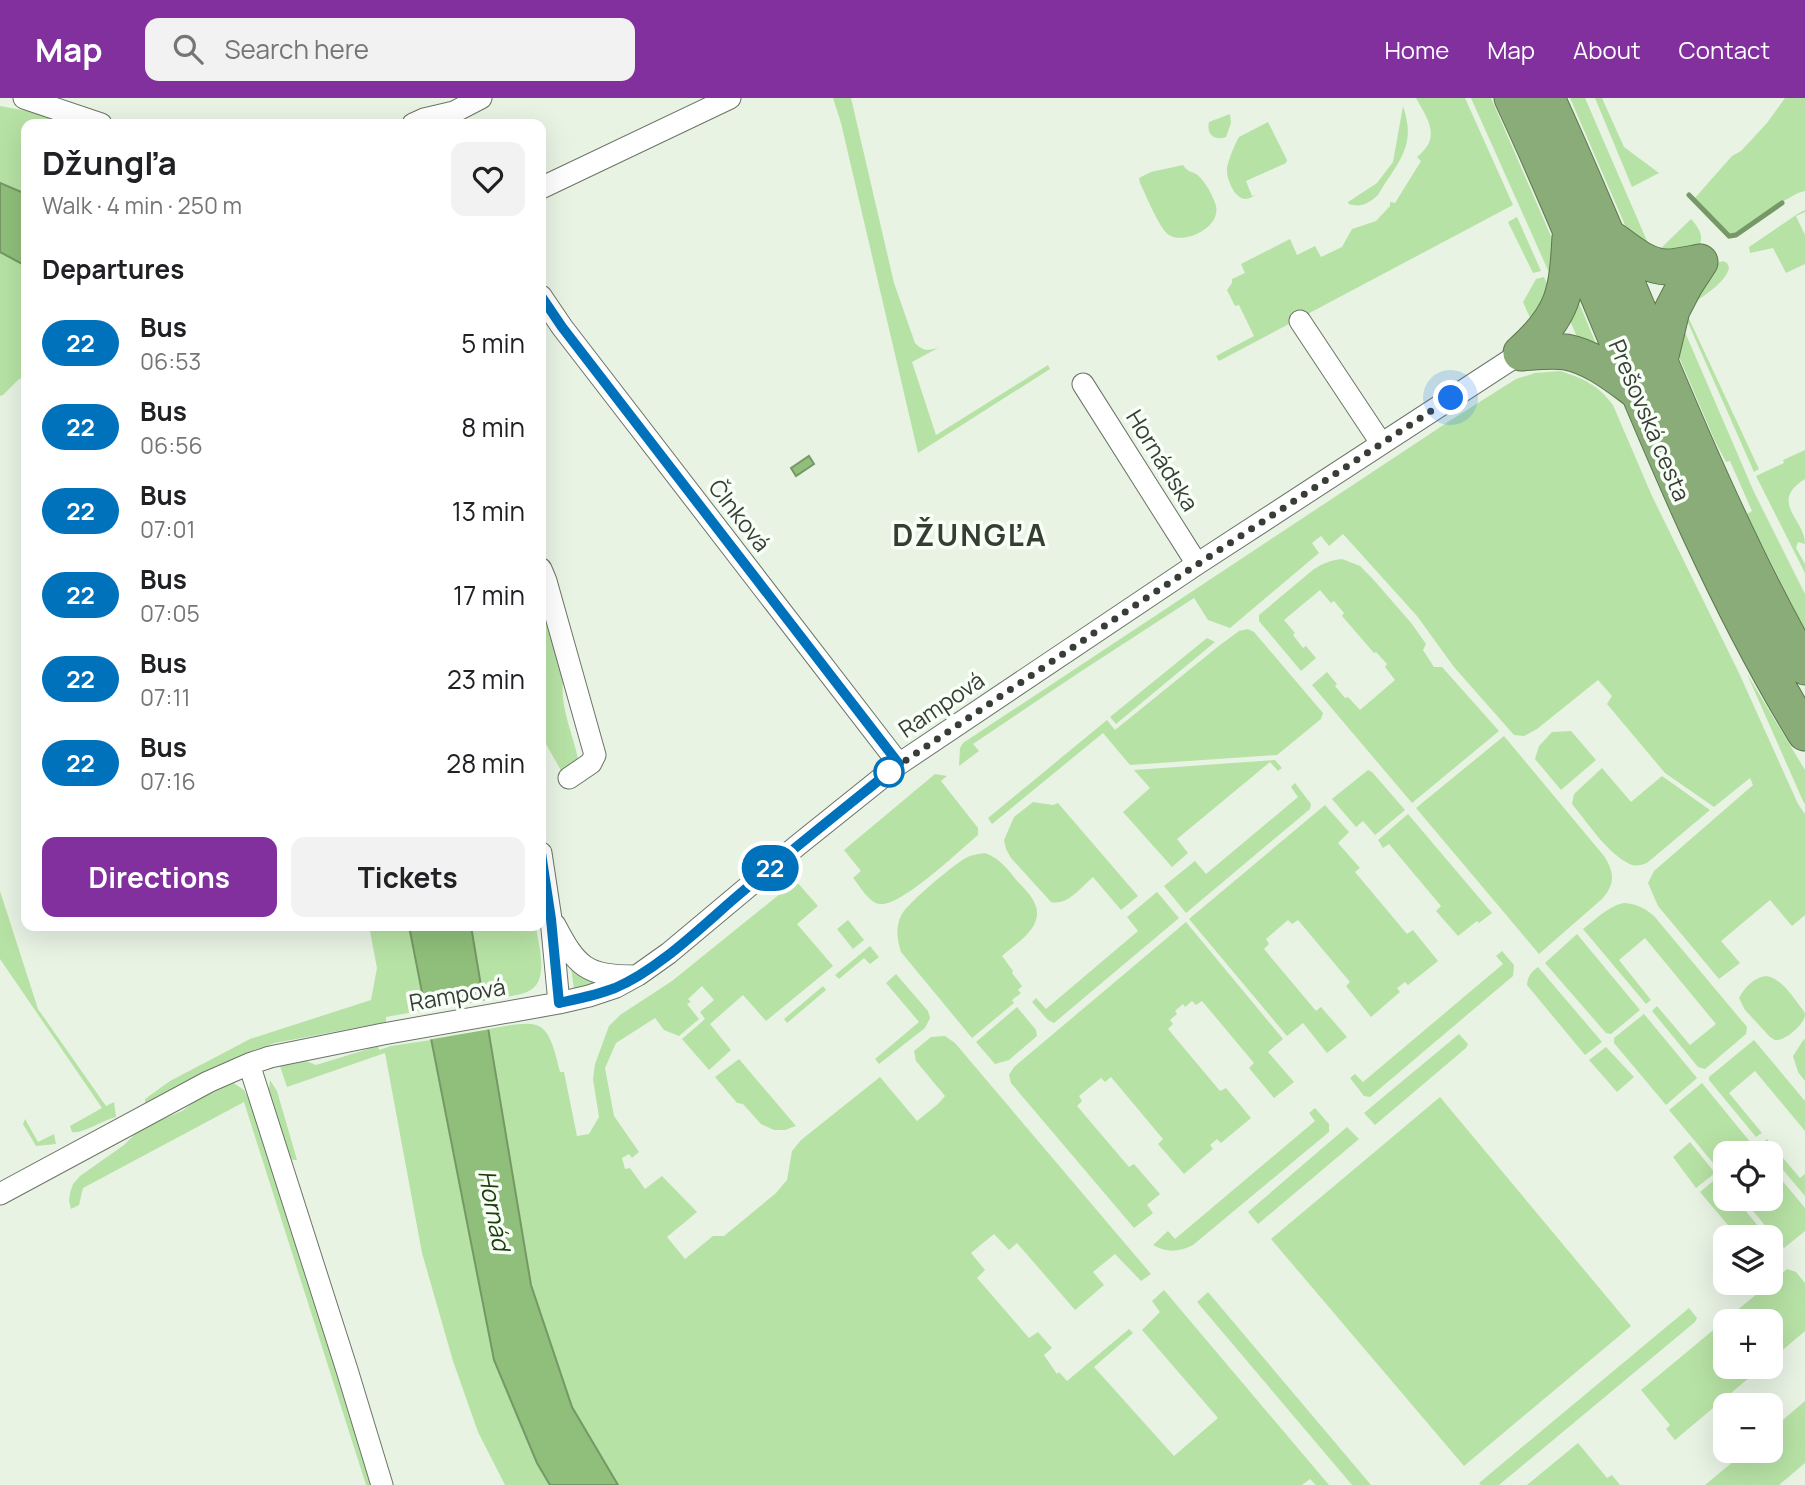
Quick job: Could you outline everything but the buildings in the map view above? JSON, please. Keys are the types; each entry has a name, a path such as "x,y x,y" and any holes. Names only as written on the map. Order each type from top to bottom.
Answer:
{"highway":[{"name":"Prešovská cesta","path":"1512,98 1684,501 1760,656 1805,733"},
{"name":"Prešovská cesta","path":"1547,98 1735,532 1805,667"},
{"path":"1521,353 1540,337 1564,295 1570,230"},
{"path":"1608,236 1639,258 1653,264 1669,267 1700,262 1672,310 1660,360"},
{"path":"1521,353 1565,352 1603,368 1638,392"}],"street":[{"path":"24,98 86,119"},
{"path":"436,112 454,112 481,98"},
{"path":"546,186 730,98"},
{"name":"Člnková","path":"546,303 899,764"},
{"path":"1300,321 1381,443"},
{"name":"Rampová","path":"0,1194 208,1082 249,1064 270,1057 383,1034 559,1003 616,987 638,975 669,953 899,764 1197,564 1521,353"},
{"name":"Hornádska","path":"1083,384 1197,564"},
{"path":"546,584 595,755 592,763 569,778"},
{"path":"546,886 559,1003"},
{"path":"551,919 564,944 580,964 611,975 638,975"},
{"path":"249,1064 382,1485"}],"shaded area":[{"path":"833,98 851,98 894,283 915,343 925,350 938,348 912,362 936,435 1048,365 1050,369 918,453 841,123"},
{"path":"1416,98 1465,98 1513,205 1219,361 1216,356 1254,336 1239,305 1235,306 1227,290 1232,279 1245,273 1241,264 1290,239 1297,255 1315,246 1321,257 1342,247 1352,229 1376,221 1390,206 1390,202 1395,203 1421,161 1417,157 1429,143 1431,136 1428,122"},
{"path":"1471,98 1491,98 1554,245 1555,286"},
{"path":"1570,98 1585,98 1654,257 1631,239"},
{"path":"1595,98 1602,98 1624,147 1659,173 1632,187"},
{"path":"1785,98 1805,98 1805,191 1782,202 1735,234 1729,235 1694,199 1732,156 1741,151 1767,123"},
{"path":"0,106 59,119 21,119 21,192 0,183"},
{"path":"1403,106 1408,132 1407,143 1398,163 1375,198 1361,205 1349,204 1348,202 1377,183 1393,162"},
{"path":"1230,114 1231,123 1226,137 1212,136 1209,122"},
{"path":"1268,122 1287,160 1286,163 1246,181 1252,196 1256,195 1247,199 1242,198 1234,192 1228,177 1230,156 1239,137"},
{"path":"1183,165 1199,176 1216,206 1216,214 1208,227 1184,238 1165,232 1139,178 1151,172"},
{"path":"1805,210 1796,216 1805,235 1805,264 1786,273 1773,248 1750,253 1749,247"},
{"path":"1517,217 1541,271 1533,273 1508,222"},
{"path":"1691,219 1701,234 1701,242 1696,249 1659,250"},
{"path":"0,252 21,263 21,378 0,396"},
{"path":"1723,261 1729,267 1723,279 1684,308 1759,469 1754,472 1682,309 1717,263"},
{"path":"1544,277 1549,288 1541,305 1530,318 1523,302 1536,279"},
{"path":"1577,298 1599,351 1581,346 1567,314"},
{"path":"1678,316 1754,492 1805,594 1805,630 1747,514 1752,511 1730,461 1726,462 1715,441 1674,345"},
{"path":"1560,371 1590,383 1613,405 1652,496 1805,814 1805,915 1792,926 1770,900 1721,941 1740,963 1719,979 1658,906 1648,883 1654,871 1753,785 1750,778 1714,807 1665,773 1607,704 1612,696 1598,680 1537,729 1524,736 1514,735 1454,667 1417,616 1343,534 1329,546 1321,536 1312,543 1319,553 1230,628 1208,620 1194,598 973,744 979,751 959,766 963,743 1451,420 1516,379 1535,373"},
{"path":"1805,450 1805,479 1794,487 1789,495 1789,503 1803,535 1805,544 1798,542 1796,548 1805,564 1805,573 1756,476"},
{"path":"1342,559 1360,566 1372,578 1426,644 1423,650 1434,667 1442,667 1499,731 1412,803 1312,685 1327,672 1345,698 1348,697 1360,710 1395,680 1385,667 1387,664 1342,616 1344,613 1334,601 1331,603 1320,590 1284,620 1303,648 1306,646 1316,658 1301,671 1259,621 1259,615 1314,569"},
{"path":"546,618 563,681 565,711 578,759 563,774 546,744"},
{"path":"1248,629 1254,632 1323,713 1321,719 1277,755 1130,765 1103,733 992,824 988,818 1107,720 1115,730 1220,645 1239,631"},
{"path":"1207,638 1215,642 1116,724 1110,717"},
{"path":"1747,674 1805,770 1805,804 1803,801"},
{"path":"1571,731 1596,760 1561,790 1535,759 1539,746 1552,732"},
{"path":"1504,736 1604,856 1612,873 1611,883 1602,899 1539,954 1416,808"},
{"path":"1275,760 1282,768 1278,771 1270,762 1177,839 1188,853 1172,867 1123,812 1150,788 1134,770"},
{"path":"1602,768 1631,802 1662,776 1710,810 1647,863 1631,865 1604,844 1572,804 1574,794"},
{"path":"1368,770 1405,810 1375,835 1363,821 1356,827 1332,799"},
{"path":"935,774 947,776 941,781 978,828 978,835 902,897 890,903 876,903 853,878 861,871 844,850"},
{"path":"1295,783 1311,804 1310,809 1186,913 1164,886 1195,861 1206,874 1298,797 1291,787"},
{"path":"1033,802 1053,805 1058,803 1138,896 1121,910 1093,877 1069,898 1051,902 1011,858 1004,840 1014,817"},
{"path":"1325,805 1349,832 1338,843 1360,868 1355,872 1407,934 1413,930 1438,961 1408,985 1405,982 1397,988 1400,992 1371,1017 1346,986 1350,982 1298,920 1292,924 1288,920 1266,939 1269,944 1264,949 1316,1011 1321,1007 1347,1037 1327,1053 1303,1023 1287,1036 1189,919"},
{"path":"1408,814 1492,913 1458,936 1436,911 1441,906 1389,844 1383,848 1378,840"},
{"path":"985,853 999,861 1025,889 1034,901 1037,912 1036,920 1028,934 1002,956 1022,986 1018,990 1021,993 1012,1000 1014,1003 972,1038 901,952 898,928 902,914 931,885 964,859"},
{"path":"796,881 818,906 797,924 833,966 766,1021 743,995 710,1024 731,1050 709,1070 682,1039 705,1019 700,1012 714,1000 702,986 688,999 691,1002 687,1004 699,1019 679,1036 664,1030 655,1018 616,1043 605,1068 614,1116 639,1152 632,1158 629,1154 622,1158 625,1169 630,1168 645,1189 662,1176 697,1212 667,1237 685,1259 713,1236 724,1236 776,1193 787,1180 792,1151 801,1140 880,1077 917,1121 938,1104 945,1096 916,1061 914,1051 931,1037 945,1036 955,1043 1151,1274 1141,1281 1115,1254 1093,1272 1104,1285 1075,1310 1017,1243 1009,1250 994,1234 971,1253 985,1270 977,1278 1029,1338 1038,1332 1052,1348 1044,1355 1057,1374 1059,1372 1067,1381 1129,1329 1133,1333 1094,1367 1174,1456 1218,1418 1142,1330 1160,1312 1152,1301 1164,1290 1329,1485 1316,1485 1310,1479 1302,1485 618,1485 572,1407 531,1285 488,1029 531,1024 545,1031 551,1040 560,1072 564,1072 577,1136 589,1134 599,1117 593,1079 595,1064 609,1026 620,1015 672,981"},
{"path":"0,891 38,1009 106,1106 114,1102 116,1117 82,1131 72,1132 70,1126 102,1108 0,959"},
{"path":"1157,892 1179,918 1054,1023 1048,1020 1032,1002 1036,998 1046,1009 1138,931 1127,917"},
{"path":"1624,903 1640,907 1654,916 1747,1027 1746,1034 1705,1069 1698,1067 1652,1011 1657,1006 1690,1045 1716,1024 1645,938 1619,960 1651,1000 1646,1004 1583,929 1607,910"},
{"path":"848,920 864,940 853,949 837,929"},
{"path":"1186,922 1283,1039 1268,1052 1294,1082 1274,1098 1249,1068 1254,1063 1202,1001 1196,1005 1192,1001 1175,1011 1177,1014 1170,1020 1173,1024 1168,1029 1220,1091 1226,1088 1251,1118 1221,1143 1217,1139 1210,1145 1213,1149 1184,1174 1158,1144 1163,1139 1111,1077 1105,1082 1101,1078 1079,1096 1082,1101 1077,1106 1129,1167 1134,1164 1160,1194 1147,1205 1153,1213 1134,1228 1011,1083 1009,1075 1014,1067"},
{"path":"370,931 410,931 425,1010 386,1017 386,1022 275,1043 254,1050 200,1075 148,1104 145,1103 145,1099 170,1081 250,1039 371,1000 377,968"},
{"path":"471,931 537,931 541,972 534,987 517,995 484,1000"},
{"path":"1577,934 1640,1010 1611,1034 1606,1033 1545,963"},
{"path":"870,946 879,957 870,964 864,958 839,979 835,975"},
{"path":"1502,951 1514,965 1513,976 1370,1097 1364,1096 1350,1078 1355,1074 1363,1082 1503,964 1496,956"},
{"path":"1538,967 1602,1042 1585,1055 1527,985 1530,974"},
{"path":"571,968 603,982 574,989"},
{"path":"896,974 928,1011 930,1018 925,1028 879,1064 875,1059 919,1022 886,983"},
{"path":"1766,976 1782,984 1805,1014 1798,1027 1779,1040 1770,1037 1745,1010 1739,998 1750,984"},
{"path":"823,986 826,990 787,1023 784,1019"},
{"path":"1017,1007 1036,1030 1037,1036 1009,1060 995,1064 976,1042"},
{"path":"1644,1014 1697,1078 1666,1105 1614,1043 1614,1038"},
{"path":"1459,1034 1468,1044 1466,1048 1375,1125 1364,1113"},
{"path":"1804,1039 1805,1081 1798,1072 1793,1056"},
{"path":"431,1040 494,1360 537,1463 550,1485 505,1485 478,1432 453,1361 422,1253 385,1053 287,1087 280,1066 301,1059 316,1065 378,1046 379,1050"},
{"path":"1754,1040 1805,1101 1805,1131 1755,1071 1729,1093 1762,1133 1756,1137 1709,1080 1709,1077"},
{"path":"1606,1047 1634,1077 1617,1092 1589,1060"},
{"path":"739,1059 796,1126 774,1130 761,1124 743,1104 737,1103 715,1077"},
{"path":"270,1080 277,1091 297,1160 290,1157 269,1090"},
{"path":"232,1082 244,1090 252,1105 374,1485 366,1485 244,1102 83,1188 79,1205 71,1209 70,1193 80,1176 124,1145 140,1129 182,1111 198,1099"},
{"path":"1702,1083 1749,1141 1713,1141 1713,1163 1669,1110"},
{"path":"1440,1097 1631,1326 1464,1466 1271,1239"},
{"path":"1315,1108 1329,1124 1329,1132 1193,1245 1173,1251 1153,1245 1168,1231 1175,1239 1315,1121 1309,1113"},
{"path":"25,1119 38,1142 54,1134 56,1144 36,1146 23,1124"},
{"path":"1347,1127 1359,1139 1258,1224 1248,1212"},
{"path":"1690,1142 1713,1171 1713,1175 1696,1188 1673,1157"},
{"path":"1783,1158 1800,1178 1805,1174 1805,1196 1783,1170"},
{"path":"1713,1181 1713,1207 1700,1192"},
{"path":"1783,1181 1805,1208 1805,1231 1784,1248 1783,1225 1765,1225 1753,1211 1783,1211"},
{"path":"1716,1211 1746,1211 1757,1225 1728,1225"},
{"path":"1787,1269 1796,1272 1805,1283 1805,1331 1783,1350 1783,1309 1739,1309 1756,1295 1783,1295 1783,1272"},
{"path":"1208,1292 1371,1485 1352,1485 1197,1302"},
{"path":"1689,1308 1697,1318 1695,1322 1499,1485 1479,1483"},
{"path":"1713,1330 1713,1379 1748,1379 1731,1393 1713,1393 1713,1408 1675,1440 1666,1429 1670,1425 1641,1390"},
{"path":"1805,1401 1805,1463 1779,1485 1705,1485 1732,1463 1783,1463 1783,1420"},
{"path":"1578,1443 1607,1478 1612,1475 1620,1485 1527,1485"}],"water":[{"path":"0,183 21,192 21,263 0,252"},
{"path":"809,456 814,464 796,476 791,468"},
{"name":"Hornád","path":"410,931 472,931 531,1285 572,1407 618,1485 550,1485 537,1463 494,1360"}],"pier":[{"path":"487,1000 491,1029 427,1040 422,1011"}],"waterway":[{"path":"1689,195 1729,236"},
{"path":"1730,236 1736,235 1782,203"}],"bus line":[{"name":"22","path":"546,303 899,764 669,953 616,987 559,1003 546,886"}],"district":[{"name":"DŽUNGĽA","path":"970,534"}],"route":[{"path":"889,772 887,773 1134,606 1451,398"}]}
